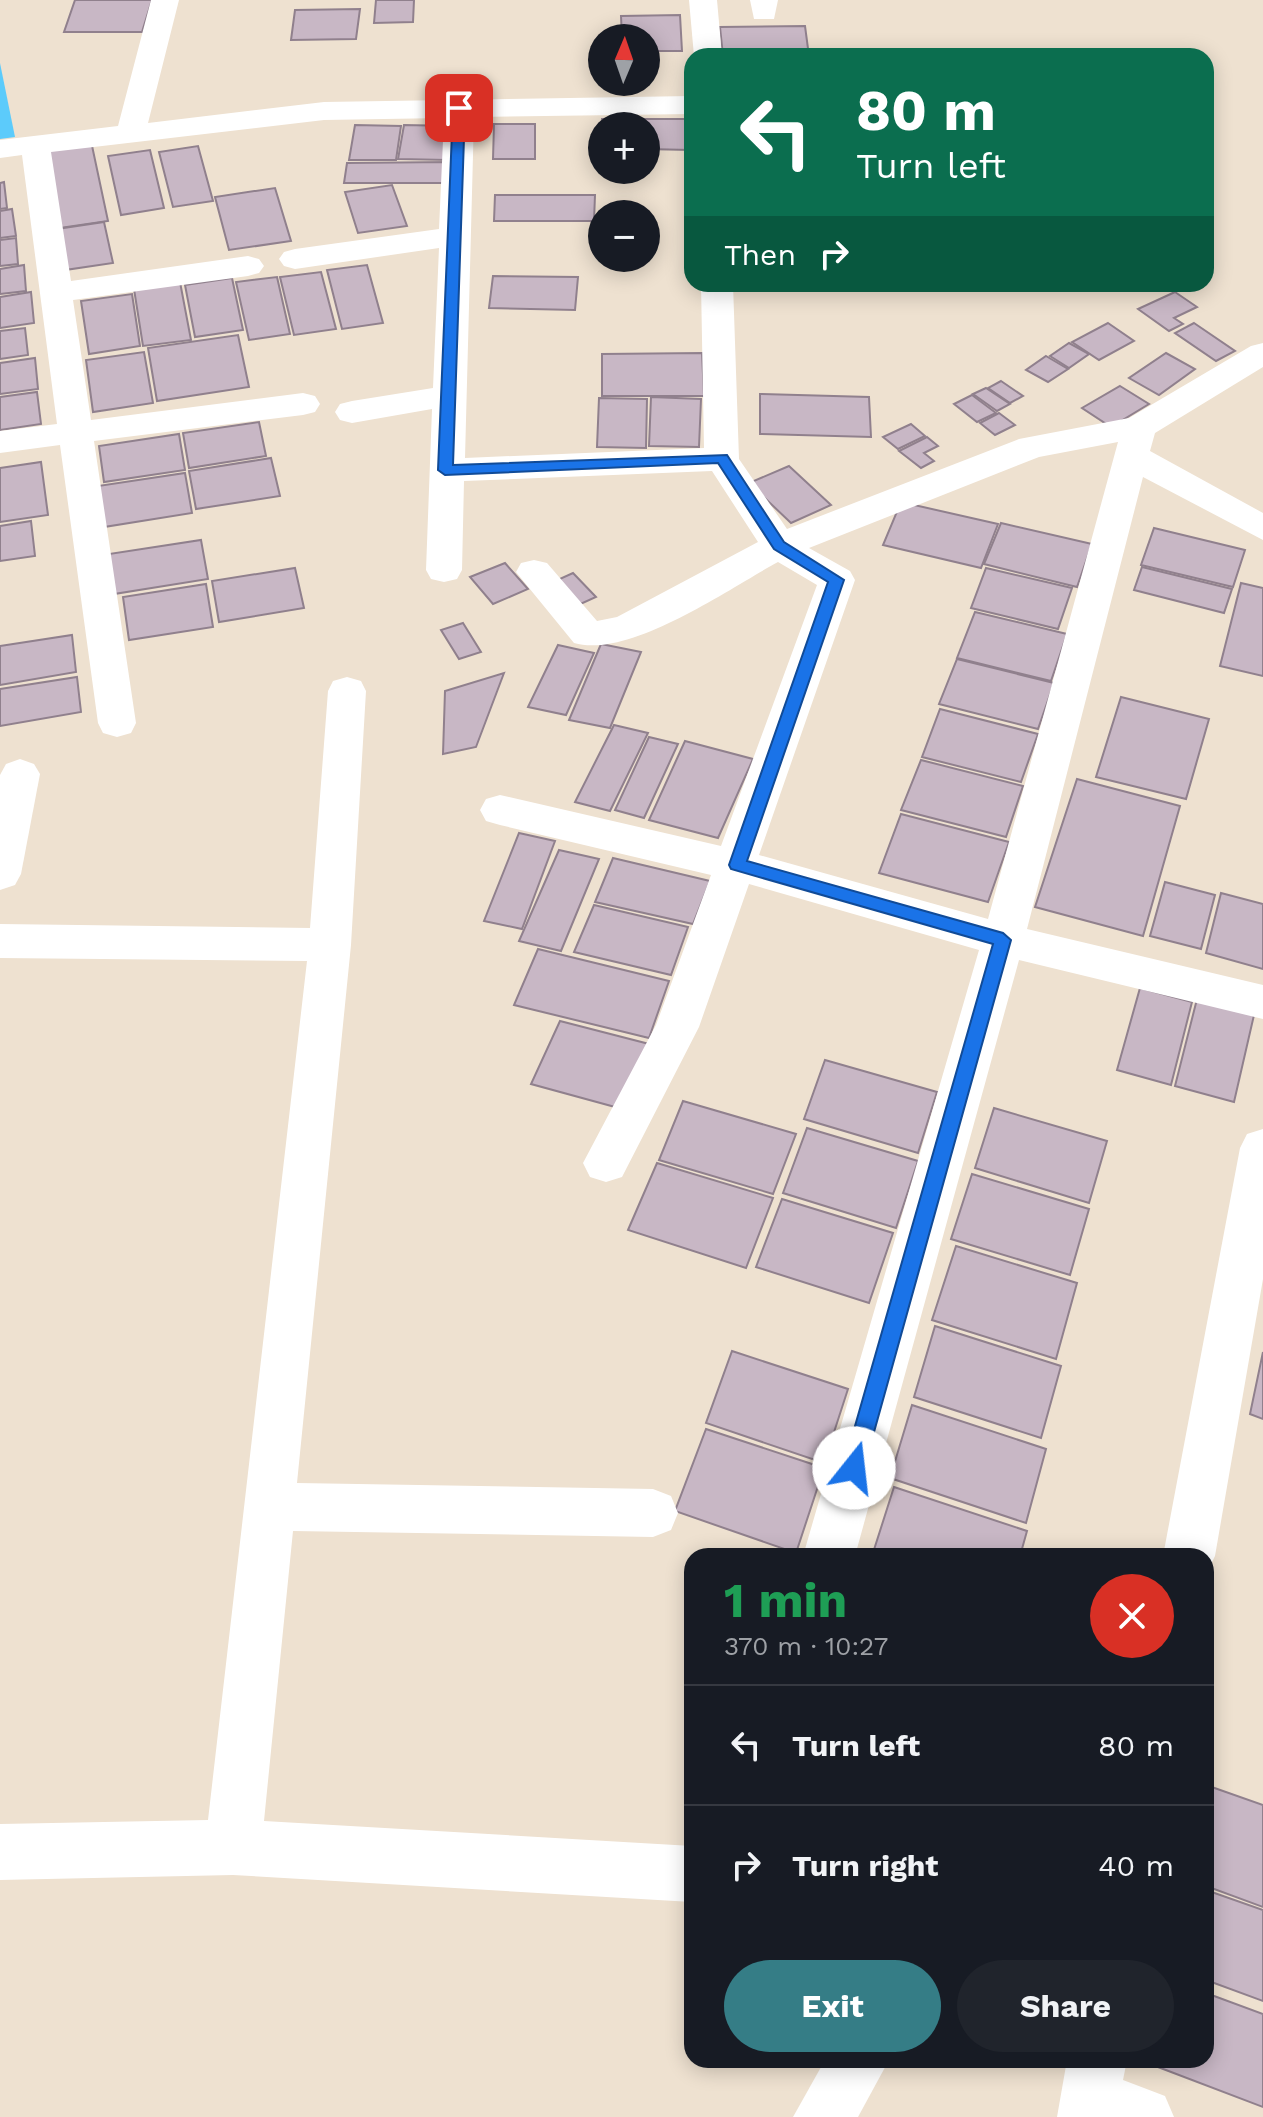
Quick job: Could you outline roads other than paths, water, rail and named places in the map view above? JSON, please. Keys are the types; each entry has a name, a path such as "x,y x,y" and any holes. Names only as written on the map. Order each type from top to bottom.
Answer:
{"street":[{"path":"131,133 165,0"},
{"path":"703,0 707,48"},
{"path":"0,149 324,111 684,105"},
{"path":"444,570 459,108"},
{"path":"35,144 117,723"},
{"path":"295,259 455,236"},
{"path":"56,293 248,266"},
{"path":"606,1163 677,1027 837,580 779,546 722,459 717,292"},
{"path":"534,572 587,634 608,634 630,626 779,546 1031,447 1136,442 1263,353"},
{"path":"352,412 448,396"},
{"path":"0,442 76,430 303,404"},
{"path":"1136,442 1263,528"},
{"path":"831,1548 1003,940 1136,442"},
{"path":"445,470 722,459"},
{"path":"233,1847 330,945 347,691"},
{"path":"0,874 20,774"},
{"path":"500,810 737,865 1003,940 1263,1002"},
{"path":"0,941 330,945"},
{"path":"1190,1548 1263,1148"},
{"path":"269,1507 653,1513"},
{"path":"0,1852 233,1847 684,1874"},
{"path":"823,2117 854,2068"}],"water":[{"path":"0,63 15,137 0,139"}]}
